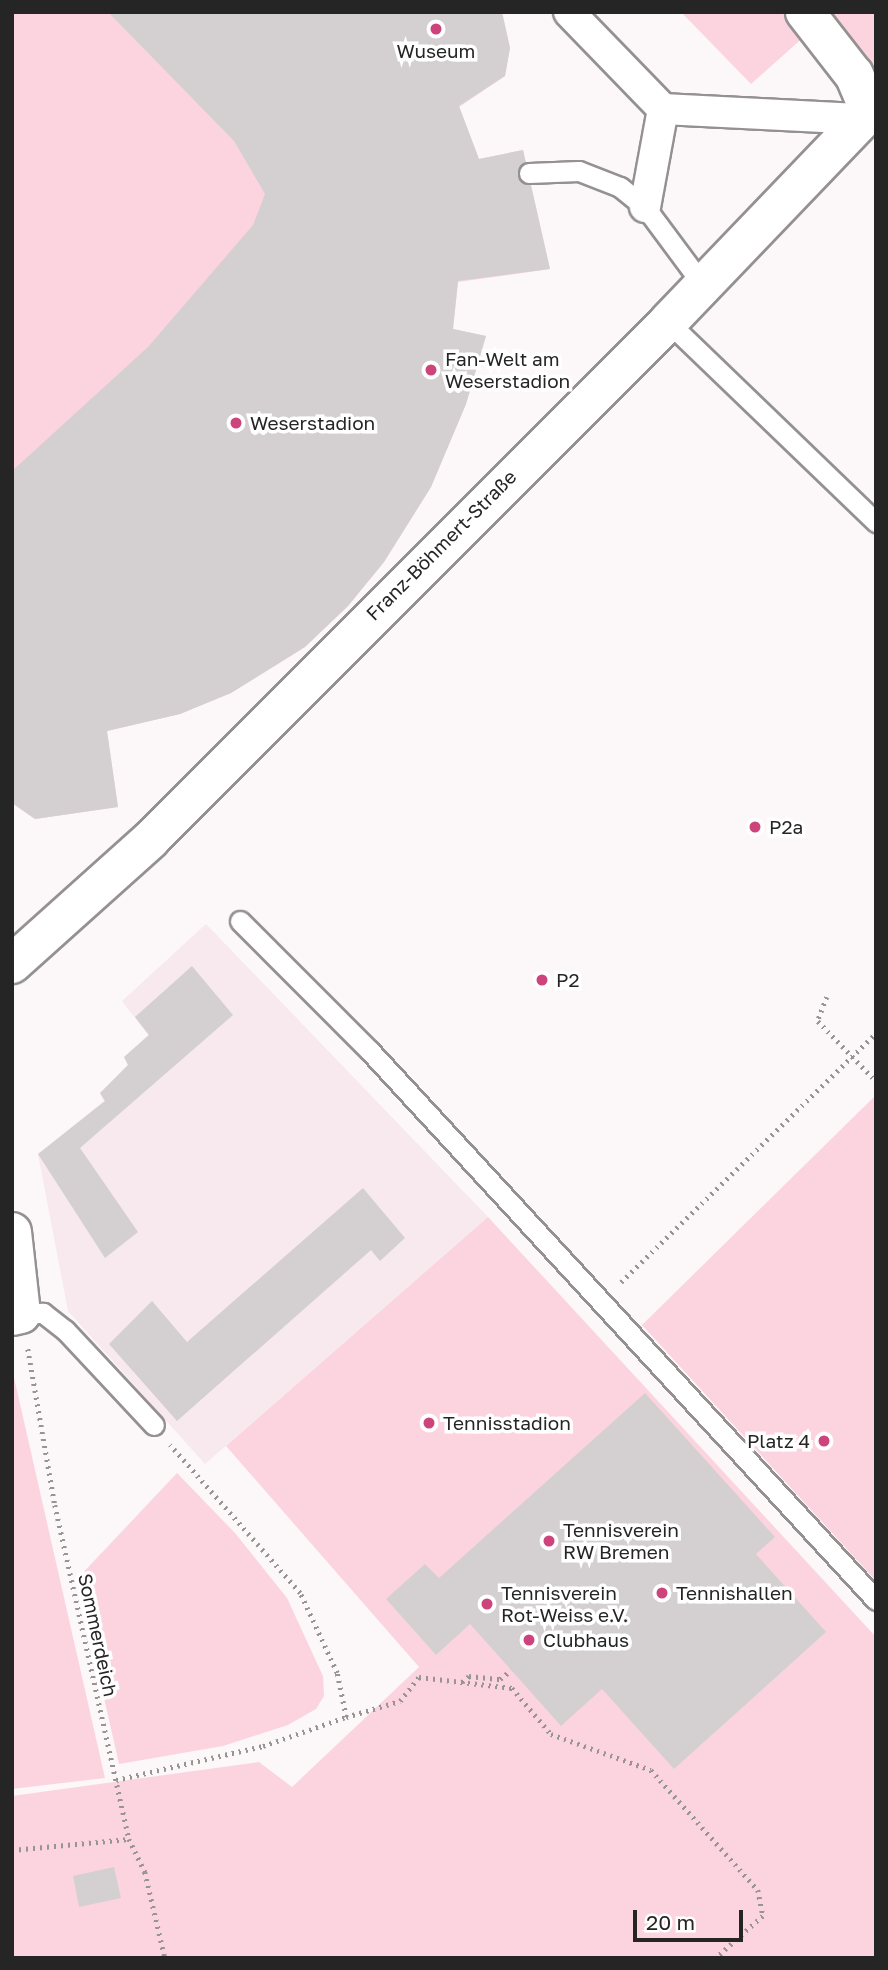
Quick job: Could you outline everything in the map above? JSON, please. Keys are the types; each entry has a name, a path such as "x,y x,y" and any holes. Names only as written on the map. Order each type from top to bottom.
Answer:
{"street":[{"path":"569,12 663,109 870,126 867,105 859,84 805,12"},
{"path":"645,207 663,109"},
{"name":"Franz-Böhmert-Straße","path":"12,964 150,840 703,285 870,126"},
{"path":"12,1232 17,1315"}],"lane":[{"path":"529,173 556,169 587,173 620,187 645,207 703,285"},
{"path":"668,322 876,522"},
{"path":"240,921 369,1050 876,1600"},
{"path":"17,1315 43,1312 65,1330 154,1425"}],"path":[{"path":"827,997 818,1021 876,1081"},
{"path":"600,1302 876,1033"},
{"name":"Sommerdeich","path":"17,1315 55,1505 129,1839 145,1872 165,1958"},
{"path":"154,1425 300,1593 337,1673 346,1717"},
{"path":"462,1682 469,1676 500,1679 511,1670"},
{"path":"116,1780 263,1746 400,1701 419,1677 512,1688 551,1734 650,1770 758,1890 763,1916 716,1958"},
{"path":"12,1850 129,1839"}],"shaded area":[{"name":"Weserstadion","path":"12,12 502,12 510,48 505,76 459,107 479,159 523,150 550,269 458,282 453,329 486,336 466,404 431,487 384,562 348,606 305,647 231,693 180,714 107,731 118,807 35,819 12,803"},
{"path":"681,12 876,12 876,88 816,26 751,84"},
{"path":"206,924 488,1217 205,1464 68,1311 38,1154 104,1101 100,1093 128,1065 124,1057 148,1035 122,1001"},
{"name":"Platz 4","path":"876,1095 876,1581 642,1325"},
{"name":"Tennisverein RW Bremen","path":"488,1217 876,1637 876,1958 12,1958 12,1796 259,1762 292,1787 419,1667 226,1446"},
{"path":"12,1373 105,1778 12,1789"},
{"path":"177,1473 235,1533 287,1598 323,1676 324,1696 316,1709 288,1725 223,1746 119,1764 77,1579"}],"building":[{"name":"Weserstadion","path":"108,12 502,12 510,48 505,76 459,106 479,159 523,150 550,269 458,281 453,329 486,336 466,404 431,487 384,562 348,606 305,647 231,693 180,714 107,731 118,807 35,819 12,803 12,471 148,347 253,225 265,194 234,141"},
{"path":"192,966 233,1015 80,1148 138,1232 105,1258 38,1154 105,1101 100,1093 128,1065 124,1057 149,1035 135,1017"},
{"path":"363,1188 405,1238 380,1261 371,1250 177,1421 109,1344 152,1301 187,1342"},
{"name":"Tennishallen","path":"645,1393 775,1537 756,1554 826,1632 674,1769 602,1689 561,1726 470,1624 436,1655 386,1599 425,1564 439,1578"},
{"path":"114,1867 121,1898 79,1907 73,1876"}],"place":[{"name":"Wuseum","path":"436,29"},
{"name":"Fan-Welt am Weserstadion","path":"431,370"},
{"name":"Weserstadion","path":"236,423"},
{"name":"P2a","path":"755,827"},
{"name":"P2","path":"542,980"},
{"name":"Tennisstadion","path":"429,1423"},
{"name":"Platz 4","path":"824,1441"},
{"name":"Tennisverein RW Bremen","path":"549,1541"},
{"name":"Tennishallen","path":"662,1593"},
{"name":"Tennisverein Rot-Weiss e.V.","path":"487,1604"},
{"name":"Clubhaus","path":"529,1640"}]}
